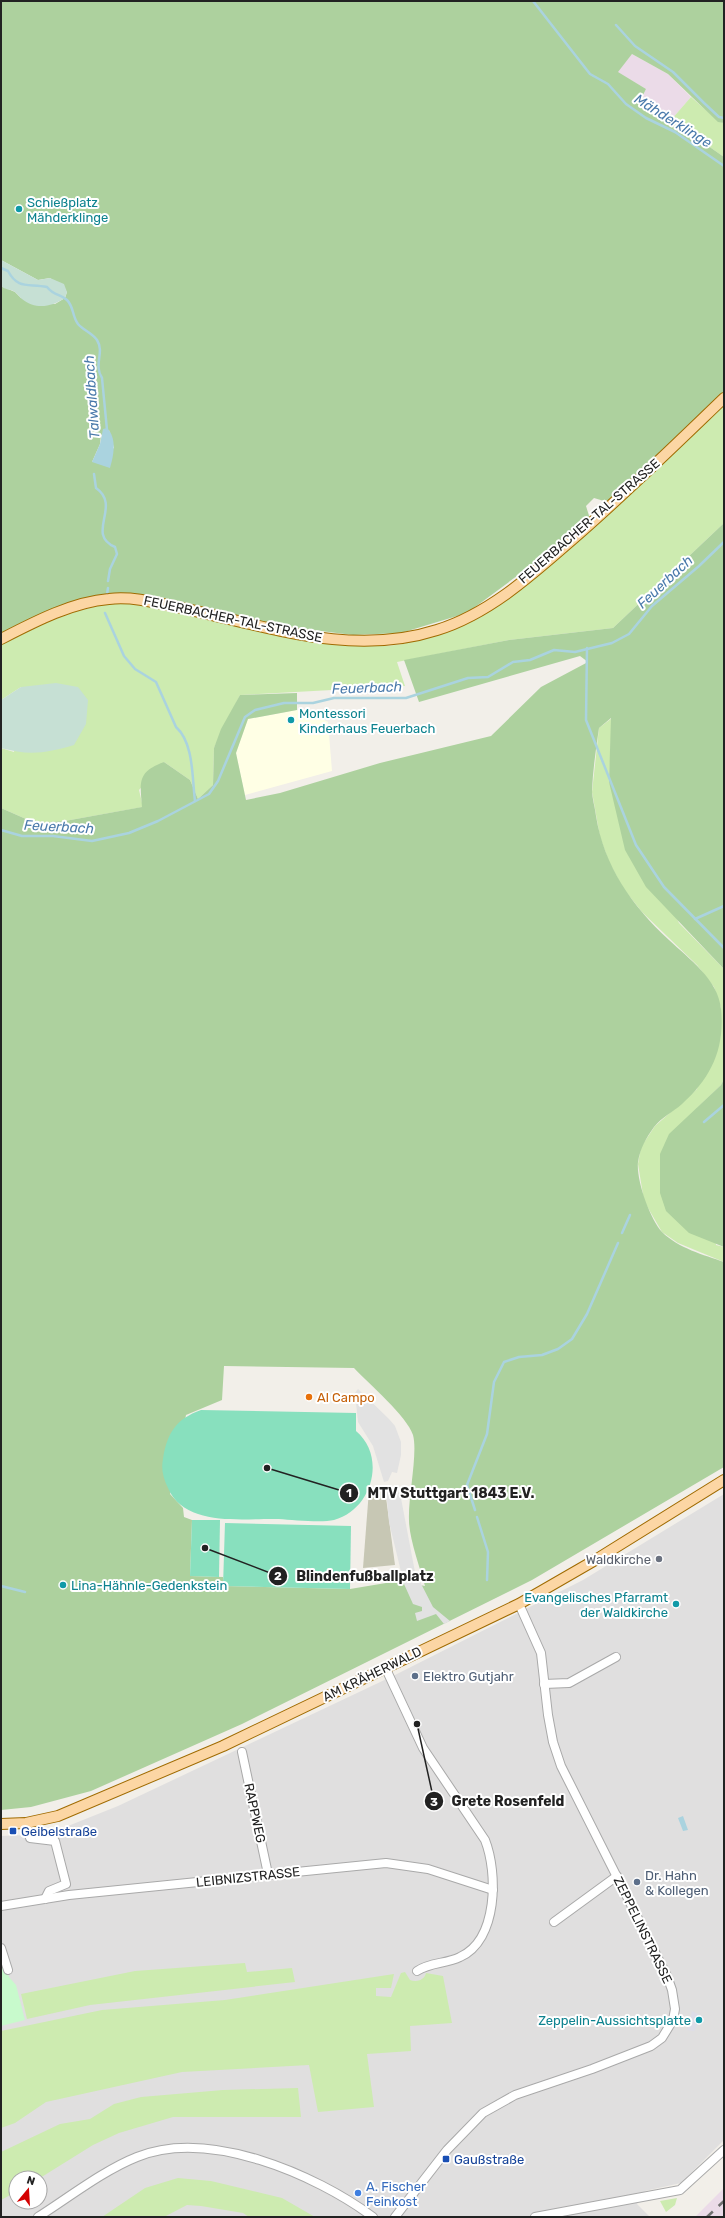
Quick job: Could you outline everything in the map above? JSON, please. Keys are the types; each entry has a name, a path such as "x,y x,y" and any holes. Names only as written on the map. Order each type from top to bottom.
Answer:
{"main road":[{"name":"FEUERBACHER-TAL-STRASSE","path":"1,639 72,608 100,600 116,598 150,602 270,629 332,639 374,642 394,640 436,630 458,622 478,611 502,596 538,569 608,508 724,398"},
{"name":"AM KRÄHERWALD","path":"1,1824 26,1823 58,1816 154,1777 223,1746 519,1604 597,1559 724,1480"}],"street":[{"name":"ZEPPELINSTRASSE","path":"396,2217 450,2146 483,2113 515,2095 592,2069 651,2046 662,2038 668,2029 674,2009 671,1986 561,1766 553,1742 541,1653 519,1604"},
{"path":"544,1684 569,1683 616,1657"},
{"path":"385,1667 423,1748 485,1840 492,1862 493,1890 489,1920 475,1947 460,1957 425,1966 417,1971"},
{"name":"RAPPWEG","path":"242,1752 268,1874"},
{"path":"26,1823 30,1838 55,1841 66,1884 49,1891 45,1899"},
{"name":"LEIBNIZSTRASSE","path":"1,1906 45,1899 268,1874 386,1863 428,1869 493,1890"},
{"path":"554,1922 617,1876"},
{"path":"1,1948 8,1970"},
{"path":"38,2217 119,2166 137,2157 159,2151 185,2149 232,2153 282,2166 316,2181 355,2204 373,2217"},
{"path":"535,2217 680,2190 686,2187 724,2150"}],"shaded area":[{"path":"632,54 668,74 691,97 671,120 641,99 646,89 617,72"},
{"path":"1,260 38,280 50,278 64,284 67,292 65,298 54,304 44,306 33,305 27,302 12,290 1,286"},
{"path":"56,683 78,687 88,700 86,724 74,745 46,752 29,753 1,748 1,700 21,687"},
{"path":"297,710 309,712 328,722 332,771 245,795 236,753 248,719"},
{"path":"358,1389 395,1426 401,1442 401,1455 397,1473 392,1472 388,1481 384,1482 373,1446 358,1422 355,1393"},
{"path":"369,1490 385,1490 395,1565 363,1568"},
{"path":"386,1491 400,1493 415,1572 433,1607 450,1621 444,1624 436,1614 417,1621 415,1613 422,1611 422,1607 413,1604 404,1584 389,1522"},
{"path":"724,1494 724,2140 681,2183 645,2191 637,2204 650,2217 1,2217 1,1836 27,1835 58,1830 118,1806 395,1675 583,1580"},
{"path":"692,2011 703,2017 694,2031 687,2030"},
{"path":"724,2188 724,2215 722,2217 695,2217"}],"green space":[{"path":"1,1 724,1 724,123 718,122 668,74 632,54 618,72 646,89 641,99 724,157 724,395 610,500 604,501 594,498 586,506 590,519 552,550 467,613 401,633 353,635 281,626 123,593 101,597 1,636 1,286 15,292 21,298 55,304 65,298 67,292 50,278 38,280 1,260","holes":["109,430 114,448 92,462 100,444 101,435"]},
{"path":"691,97 718,121 724,123 724,157 671,120"},
{"path":"724,405 724,523 613,628 509,640 397,662 405,686 240,695 214,748 213,785 198,799 190,780 164,762 139,790 143,807 65,821 35,823 1,808 1,748 14,752 21,687 1,700 1,644 5,641 77,611 123,602 350,644 388,646 403,644 442,632 549,566 597,524"},
{"path":"724,523 724,969 646,887 625,850 609,782 611,718 599,728 592,790 600,834 613,868 622,884 643,913 709,979 719,998 722,1024 721,1037 714,1062 701,1084 692,1094 682,1104 660,1120 654,1127 642,1148 638,1162 638,1170 645,1199 657,1226 662,1232 668,1238 683,1247 724,1262 724,1467 532,1580 242,1724 91,1791 31,1807 1,1810 1,808 35,823 65,821 142,807 142,779 149,770 164,762 190,780 198,799 213,785 214,748 221,729 240,695 297,693 297,710 248,719 236,753 246,800 280,793 380,763 491,736 541,687 588,662 580,656 419,702 404,660 509,640 613,628","holes":["224,1366 354,1368 396,1410 413,1435 414,1464 409,1510 409,1527 425,1586 398,1581 350,1589 224,1586 223,1577 190,1576 192,1520 184,1517 183,1508 170,1494 186,1415 222,1400"]},
{"path":"612,718 609,782 679,923 724,969 724,1079 721,1085 697,1108 716,1245 724,1247 724,1262 678,1243 662,1232 644,1201 638,1164 641,1147 655,1126 697,1089 721,1008 714,987 697,965 642,912 623,888 609,862 600,837 592,792 599,728"},
{"path":"724,1079 724,1247 689,1233 666,1211 660,1193 660,1154 669,1134 721,1085"},
{"path":"201,1410 356,1413 356,1431 366,1442 371,1454 373,1468 371,1482 366,1494 358,1506 347,1514 329,1521 217,1518 201,1515 188,1510 176,1501 168,1488 163,1474 162,1463 167,1442 174,1428 185,1418"},
{"path":"192,1520 220,1520 219,1577 190,1576"},
{"path":"225,1523 351,1526 350,1589 223,1586"},
{"path":"1,1956 9,1977 16,1985 25,2020 1,2026"},
{"path":"245,1963 247,1972 292,1968 295,1982 90,2005 27,2019 21,1994 135,1971"},
{"path":"405,1972 410,1980 415,1981 424,1978 426,1973 443,1976 452,2023 410,2026 411,2051 367,2054 374,2107 318,2112 309,2065 182,2072 46,2102 15,2123 1,2128 1,2031 102,2010 225,2000 394,1974 391,1988 376,1988 376,1996 391,1997 401,1973"},
{"path":"298,2088 301,2117 173,2117 119,2133 93,2145 48,2173 48,2170 8,2170 8,2196 1,2200 1,2152 60,2124 90,2119 114,2104 141,2097 223,2090"},
{"path":"178,2178 211,2181 282,2198 315,2217 249,2217 243,2213 187,2205 164,2217 102,2217 145,2188"},
{"path":"677,2198 675,2205 666,2212 660,2201"}],"water":[{"path":"107,428 112,437 114,447 110,468 92,462 100,444 103,429"},
{"path":"683,1816 688,1830 683,1831 678,1818"}],"waterway":[{"name":"Mähderklinge","path":"533,1 590,74 608,84 626,104 646,118 675,132 724,166"},
{"path":"616,25 635,46 673,72 719,117 724,118"},
{"name":"Talwaldbach","path":"1,268 8,271 16,281 24,285 47,287 52,292 65,298 71,306 78,324 93,335 97,340 100,349 99,368 102,378 107,430"},
{"name":"Talwaldbach","path":"94,474 96,488 103,495 106,503 103,535 107,541 115,547 117,554 110,569 108,581"},
{"name":"Feuerbach","path":"1,830 22,836 53,836 92,841 129,833 158,821 209,794 218,781 245,717 255,710 284,703 313,703 334,698 406,698 468,678 488,677 513,662 530,660 554,650 575,652 612,643 629,634 652,606 699,566 724,542"},
{"name":"Talwaldbach","path":"107,594 108,588"},
{"name":"Talwaldbach","path":"105,613 124,656 135,669 156,682 176,727 186,742 191,761 195,801"},
{"path":"587,648 586,720 636,845 664,887 724,948"},
{"path":"695,919 724,906"},
{"path":"704,1122 724,1105"},
{"path":"622,1233 630,1215"},
{"path":"475,1510 467,1485 487,1434 494,1382 504,1362 519,1357 542,1355 558,1349 572,1339 587,1314 618,1243"},
{"path":"477,1517 488,1552 487,1580"},
{"path":"1,1586 25,1592"}],"railway":[{"path":"707,2217 724,2201"}],"place":[{"name":"Schießplatz Mähderklinge","path":"19,209"},
{"name":"Montessori Kinderhaus Feuerbach","path":"291,720"},
{"name":"Al Campo","path":"309,1397"},
{"name":"MTV Stuttgart 1843 E.V.","path":"267,1468"},
{"name":"Blindenfußballplatz","path":"205,1548"},
{"name":"Waldkirche","path":"659,1559"},
{"name":"Lina-Hähnle-Gedenkstein","path":"63,1585"},
{"name":"Evangelisches Pfarramt der Waldkirche","path":"676,1604"},
{"name":"Elektro Gutjahr","path":"415,1676"},
{"name":"Grete Rosenfeld","path":"417,1724"},
{"name":"Geibelstraße","path":"13,1831"},
{"name":"Dr. Hahn & Kollegen","path":"637,1882"},
{"name":"Zeppelin-Aussichtsplatte","path":"699,2020"},
{"name":"Gaußstraße","path":"446,2159"},
{"name":"A. Fischer Feinkost","path":"358,2193"}]}
